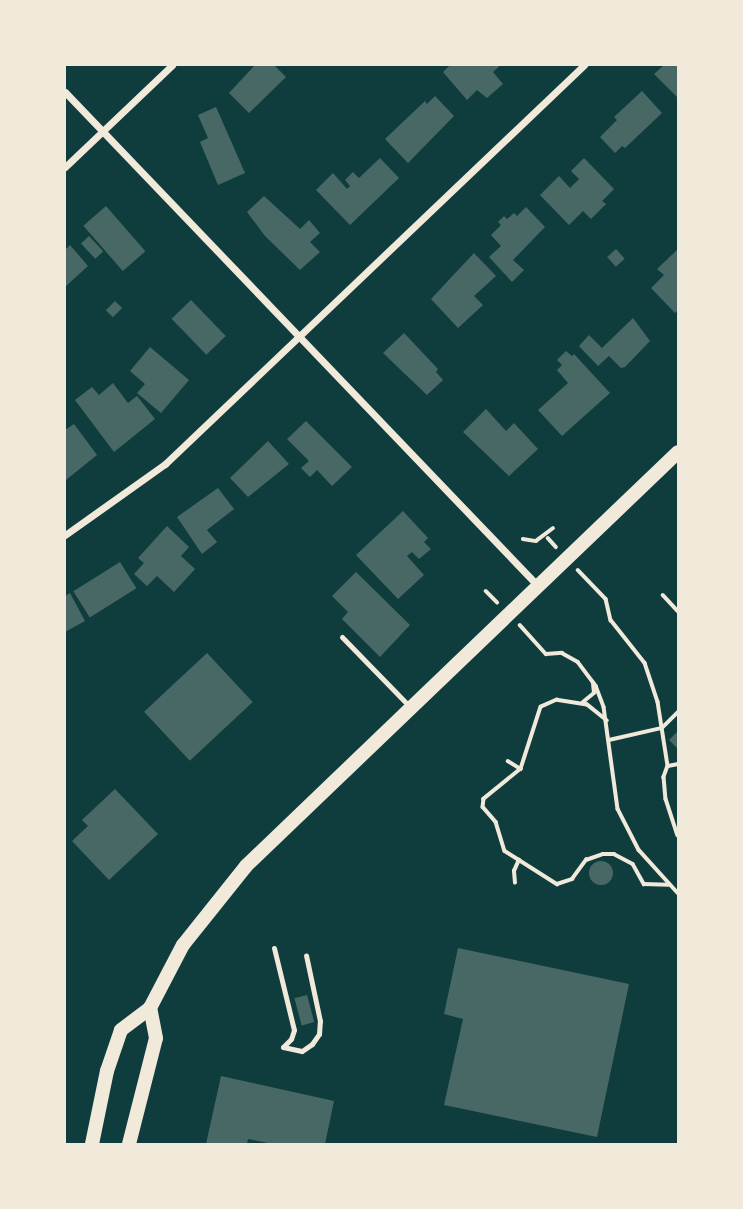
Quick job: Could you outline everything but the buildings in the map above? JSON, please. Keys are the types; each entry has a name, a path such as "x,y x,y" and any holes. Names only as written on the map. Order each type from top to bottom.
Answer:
{"main road":[{"path":"92,1144 107,1071 121,1030 149,1008 183,945 246,866 678,452"},
{"path":"129,1144 156,1038 149,1008"}],"street":[{"path":"65,167 172,65"},
{"path":"65,535 165,464 584,65"},
{"path":"65,92 539,587"}],"lane":[{"path":"342,637 411,708"},
{"path":"274,948 294,1030 291,1039 283,1046 302,1051 312,1044 319,1034 320,1021 306,955"}],"path":[{"path":"525,542 540,539 553,528"},
{"path":"663,595 678,611"},
{"path":"606,599 611,620 645,663 662,727 668,766 664,785 669,811 678,835"},
{"path":"546,654 562,653 578,662 601,694 618,809 639,850 678,893"},
{"path":"582,704 594,693 593,681"},
{"path":"607,721 582,704 557,700 541,707 521,769 484,799 483,807 496,822 505,850 557,884 572,879 578,866 593,856 614,854 633,864 644,884 668,885"},
{"path":"608,740 662,727 678,712"},
{"path":"508,761 521,769"},
{"path":"668,766 678,764"},
{"path":"515,883 514,871 519,860"}]}
